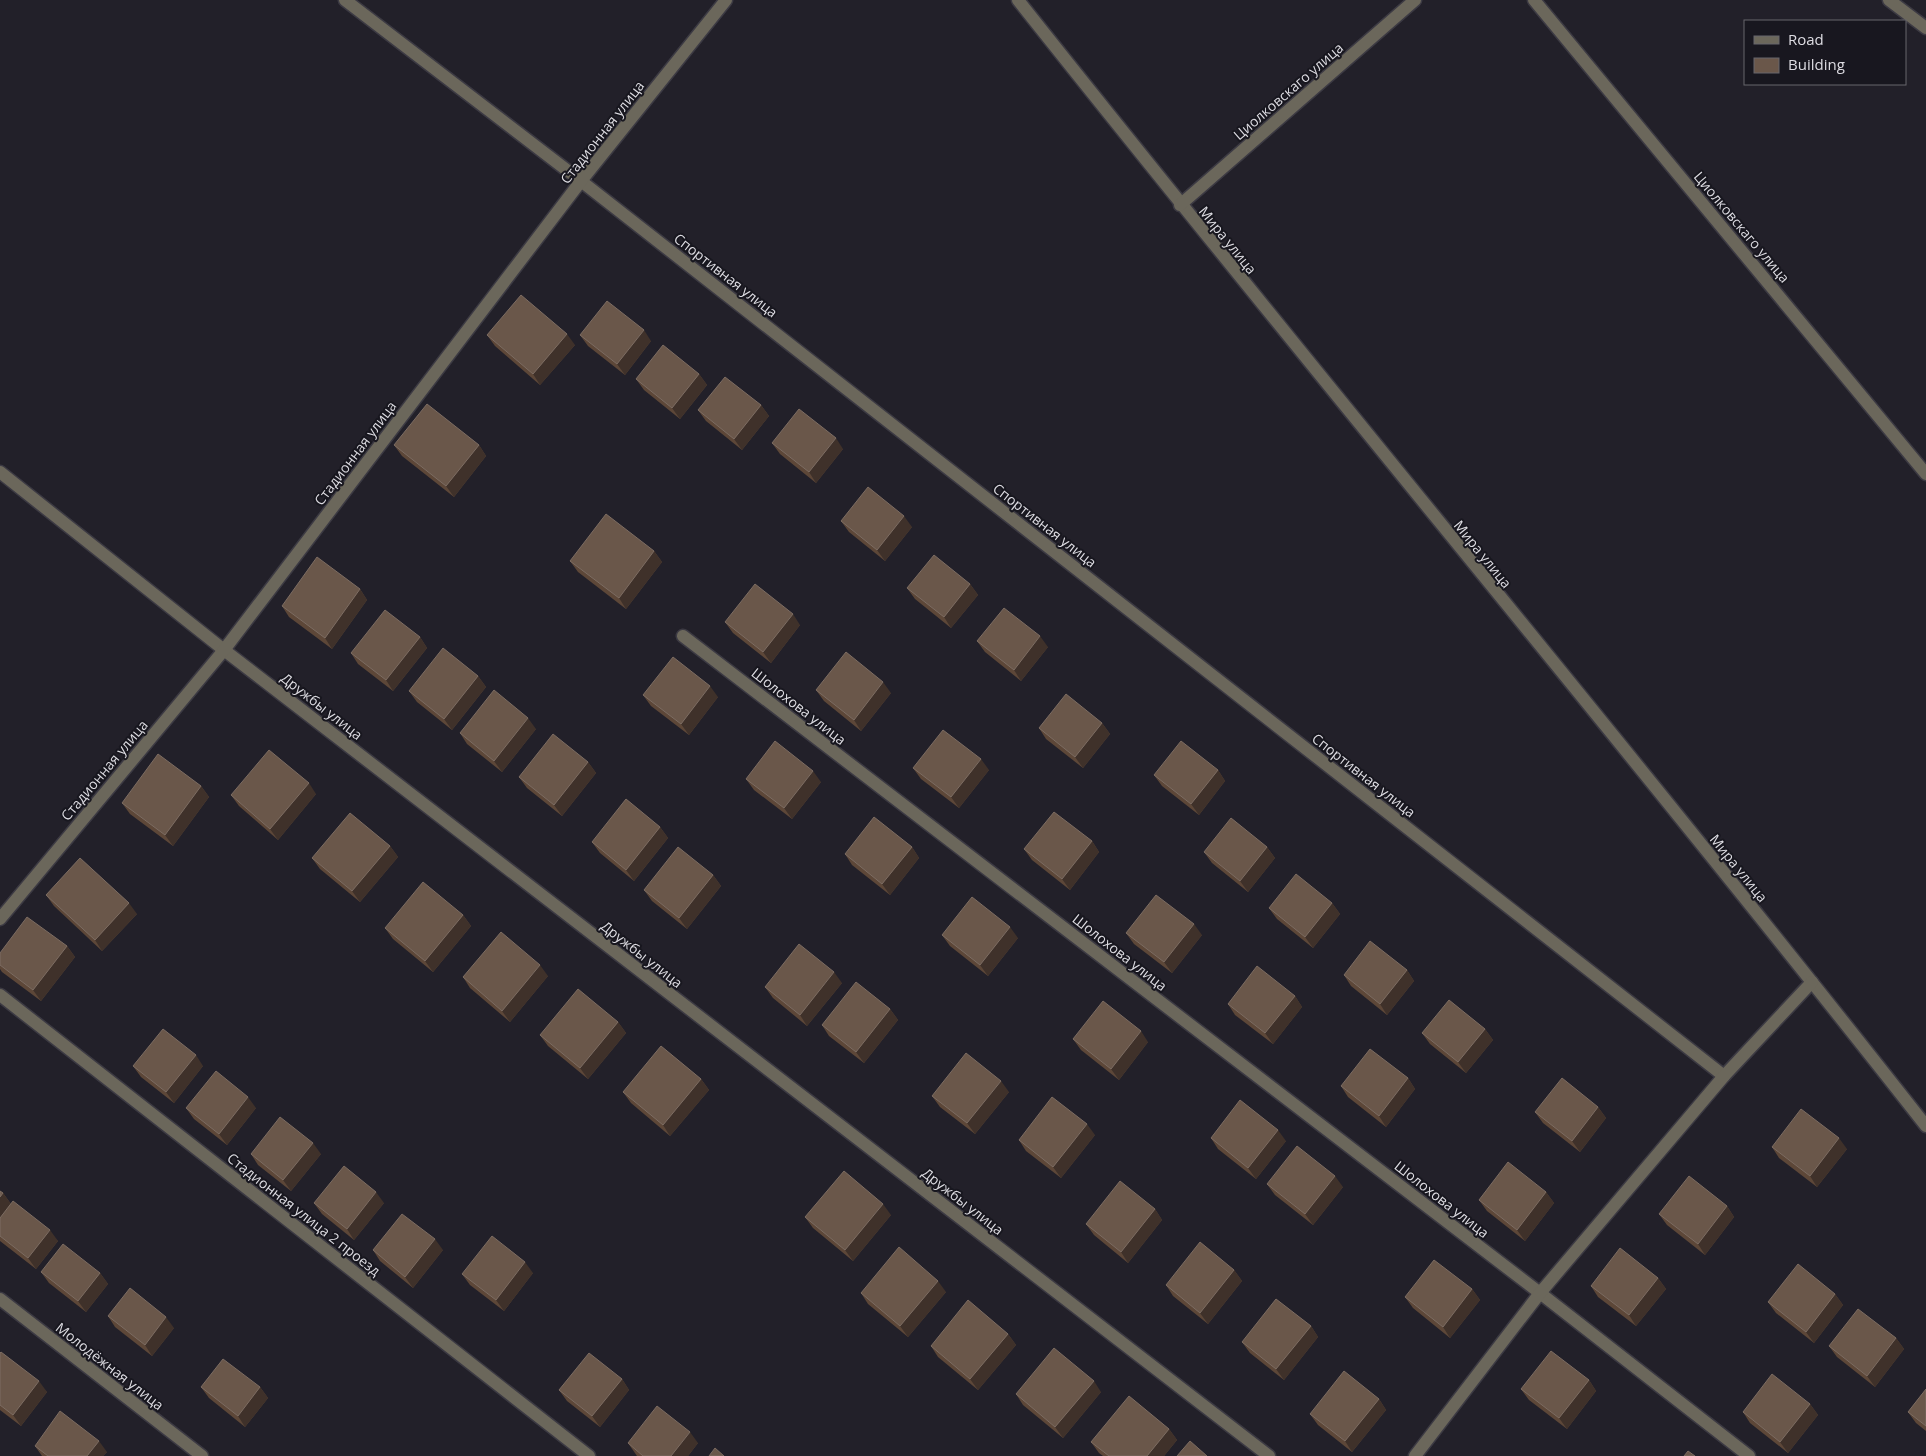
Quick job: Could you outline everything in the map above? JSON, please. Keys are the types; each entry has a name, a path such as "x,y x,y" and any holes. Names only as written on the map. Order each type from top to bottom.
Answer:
{"street":[{"name":"Спортивная улица","path":"346,0 581,181 1724,1076"},
{"name":"Стадионная улица","path":"0,919 224,650 581,181 726,0"},
{"name":"Мира улица","path":"1018,0 1180,205 1812,982 1926,1126"},
{"name":"Циолковскаго улица","path":"1180,205 1416,0"},
{"name":"Циолковскаго улица","path":"1534,0 1926,474"},
{"path":"1889,0 1926,28"},
{"name":"Дружбы улица","path":"0,472 224,650 1269,1456"},
{"name":"Шолохова улица","path":"683,636 1540,1293 1749,1456"},
{"path":"1415,1456 1540,1293 1724,1076 1812,982"},
{"name":"Стадионная улица 2 проезд","path":"0,995 589,1456"},
{"name":"Молодёжная улица","path":"0,1299 202,1456"}],"building":[{"path":"521,295 567,334 533,374 487,335"},
{"path":"607,301 644,330 617,364 580,335"},
{"path":"663,345 699,374 672,408 636,379"},
{"path":"725,377 761,405 734,439 698,410"},
{"path":"427,404 479,445 446,486 394,445"},
{"path":"799,409 836,438 809,472 772,443"},
{"path":"868,487 904,516 877,550 841,521"},
{"path":"606,514 654,551 619,598 570,561"},
{"path":"934,555 970,584 944,617 907,588"},
{"path":"317,557 360,589 325,638 282,606"},
{"path":"755,584 793,614 763,652 725,622"},
{"path":"1004,608 1040,636 1014,670 977,641"},
{"path":"385,610 420,637 386,680 351,653"},
{"path":"443,648 478,676 444,719 409,691"},
{"path":"846,652 883,682 854,720 816,690"},
{"path":"673,657 710,686 681,724 643,695"},
{"path":"494,690 528,718 494,761 460,733"},
{"path":"1066,694 1102,723 1075,757 1039,728"},
{"path":"943,730 981,759 951,797 913,768"},
{"path":"553,734 588,762 554,805 519,777"},
{"path":"775,741 813,771 784,808 746,779"},
{"path":"1181,741 1218,770 1191,804 1154,775"},
{"path":"269,750 309,783 270,829 231,795"},
{"path":"158,754 201,786 165,835 122,803"},
{"path":"626,799 660,827 626,870 592,842"},
{"path":"1054,812 1092,841 1062,879 1024,849"},
{"path":"350,813 390,846 352,891 312,858"},
{"path":"874,817 912,847 882,884 845,854"},
{"path":"1231,818 1267,847 1240,881 1204,852"},
{"path":"678,847 713,875 679,918 644,890"},
{"path":"80,858 129,903 95,940 46,895"},
{"path":"1296,874 1332,903 1305,937 1269,908"},
{"path":"423,882 463,915 425,961 385,928"},
{"path":"1156,895 1194,924 1164,962 1126,933"},
{"path":"972,897 1010,927 980,965 942,935"},
{"path":"27,917 67,946 33,990 0,965 0,953"},
{"path":"501,932 540,965 502,1011 463,977"},
{"path":"1370,941 1407,970 1380,1004 1344,975"},
{"path":"799,944 834,972 800,1015 765,987"},
{"path":"1257,966 1295,996 1265,1033 1228,1004"},
{"path":"856,982 890,1009 856,1052 822,1025"},
{"path":"578,989 618,1022 580,1068 540,1035"},
{"path":"1449,1000 1485,1029 1458,1062 1422,1033"},
{"path":"1103,1001 1141,1031 1111,1069 1073,1039"},
{"path":"163,1029 196,1055 166,1092 133,1066"},
{"path":"661,1046 701,1079 663,1125 623,1092"},
{"path":"1370,1049 1408,1078 1379,1116 1341,1086"},
{"path":"966,1053 1001,1081 967,1123 932,1096"},
{"path":"216,1071 248,1097 219,1134 186,1108"},
{"path":"1562,1078 1598,1107 1572,1141 1535,1112"},
{"path":"1052,1097 1087,1124 1053,1167 1019,1140"},
{"path":"1240,1100 1278,1130 1248,1168 1211,1138"},
{"path":"1801,1109 1839,1138 1810,1176 1772,1147"},
{"path":"280,1117 313,1143 283,1180 251,1154"},
{"path":"1297,1146 1335,1176 1305,1214 1267,1184"},
{"path":"1508,1162 1546,1192 1517,1230 1479,1200"},
{"path":"344,1166 376,1192 347,1229 314,1203"},
{"path":"844,1171 883,1204 845,1250 805,1217"},
{"path":"1689,1176 1727,1206 1698,1244 1659,1214"},
{"path":"1120,1181 1155,1209 1121,1252 1086,1224"},
{"path":"13,1201 50,1230 28,1258 0,1236 0,1218"},
{"path":"402,1214 435,1239 405,1277 373,1250"},
{"path":"492,1236 525,1262 496,1300 462,1274"},
{"path":"1200,1242 1234,1270 1200,1313 1166,1285"},
{"path":"63,1244 100,1273 78,1301 41,1272"},
{"path":"899,1247 938,1281 900,1326 861,1293"},
{"path":"1620,1248 1658,1278 1629,1315 1591,1286"},
{"path":"1434,1260 1472,1289 1443,1327 1405,1297"},
{"path":"1798,1264 1835,1294 1806,1332 1768,1302"},
{"path":"130,1288 166,1317 145,1345 108,1316"},
{"path":"1276,1299 1311,1326 1276,1369 1242,1342"},
{"path":"968,1300 1008,1334 970,1379 931,1346"},
{"path":"1858,1309 1896,1338 1867,1376 1829,1346"},
{"path":"1054,1348 1094,1381 1055,1427 1016,1394"},
{"path":"1551,1351 1589,1380 1559,1418 1521,1389"},
{"path":"1,1352 39,1381 13,1415 0,1405"},
{"path":"589,1353 622,1379 592,1416 559,1390"},
{"path":"223,1359 260,1387 238,1416 201,1387"},
{"path":"1344,1371 1379,1399 1345,1441 1310,1414"},
{"path":"1772,1374 1810,1404 1780,1442 1743,1412"},
{"path":"1926,1389 1926,1426 1908,1412"},
{"path":"1129,1396 1169,1429 1147,1456 1109,1456 1091,1442"},
{"path":"657,1406 690,1432 671,1456 643,1456 628,1443"},
{"path":"60,1411 99,1441 87,1456 48,1456 35,1446"},
{"path":"1190,1441 1207,1456 1177,1456"},
{"path":"715,1448 724,1456 709,1456"},
{"path":"1688,1451 1695,1456 1684,1456"}]}
